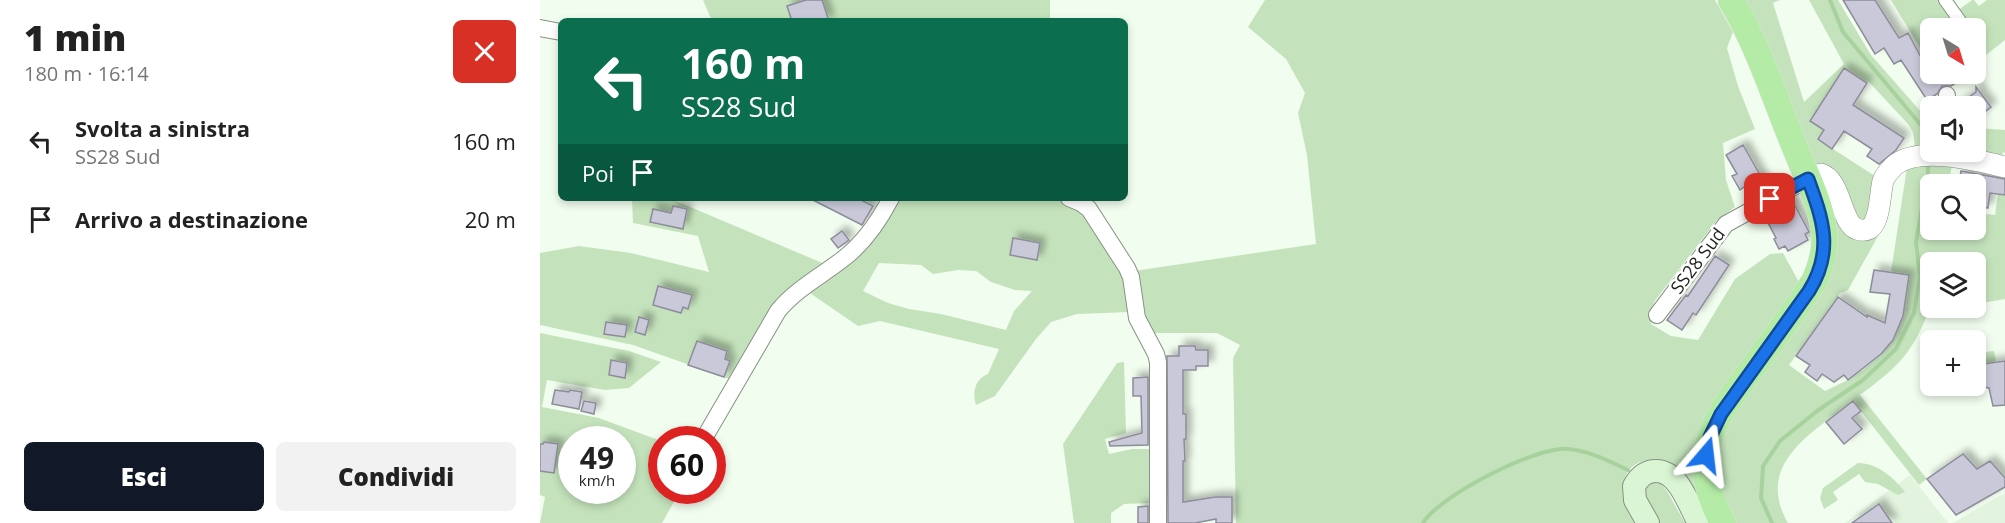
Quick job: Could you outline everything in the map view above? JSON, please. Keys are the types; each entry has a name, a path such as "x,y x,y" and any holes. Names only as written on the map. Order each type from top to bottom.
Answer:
{"main road":[{"path":"1723,523 1713,502 1706,478 1706,455 1710,437 1727,404 1809,291 1820,269 1825,244 1822,220 1808,179 1750,34 1731,0"},
{"path":"1648,523 1635,500 1634,486 1644,474 1661,471 1669,474 1677,482 1699,523"}],"street":[{"path":"1945,0 1954,18"},
{"path":"540,28 558,31"},
{"path":"1808,179 1821,174 1827,176 1851,224 1858,230 1862,230 1871,226 1876,220 1885,176 1900,161 1920,156"},
{"path":"1983,162 2005,167"},
{"name":"SS28 Sud","path":"1657,315 1726,224 1808,179"},
{"path":"711,426 778,311 794,294 842,260 857,246 879,220 889,201"},
{"path":"1074,201 1089,209 1127,268 1131,278 1137,318 1157,358 1158,523"}],"shaded area":[{"path":"1910,475 1948,523 1845,523"},
{"path":"2005,494 2005,523 1953,523 1999,496"}],"green space":[{"path":"703,0 1050,0 1050,18 711,18"},
{"path":"1265,0 1715,0 1733,32 1727,48 1738,86 1755,129 1723,143 1726,180 1735,207 1717,220 1654,302 1651,324 1671,336 1698,340 1735,279 1770,254 1783,253 1800,284 1703,421 1698,432 1692,463 1695,483 1703,505 1684,473 1670,464 1649,460 1632,467 1626,474 1623,484 1624,501 1634,523 1236,523 1233,358 1240,345 1217,333 1149,333 1134,271 1316,244 1307,155 1298,113 1305,93 1286,59 1248,27"},
{"path":"1742,0 1780,0 1773,3 1804,102 1844,64 1809,0 1838,0 1871,55 1920,111 1920,162 1952,163 1950,174 1920,174 1920,240 1986,240 1986,214 1995,215 1998,194 2005,195 2005,299 1986,302 1986,252 1920,252 1920,318 1926,318 1922,327 1902,360 1860,395 1927,479 1919,485 1853,401 1805,438 1792,452 1783,467 1778,484 1779,502 1788,523 1735,523 1719,487 1718,451 1731,417 1807,311 1817,181 1843,228 1882,229 1848,290 1840,293 1789,365 1825,391 1863,370 1881,355 1893,340 1909,275 1891,272 1907,169 1917,162 1913,132 1868,81 1867,83 1844,69 1810,121 1824,130 1819,140 1878,178 1864,223 1812,168"},
{"path":"1891,0 1942,0 1955,18 1920,18 1920,48"},
{"path":"1972,0 1979,6 1987,0 2005,0 2005,40 1986,55 1986,18 1958,18 1957,11"},
{"path":"1986,129 2005,130 2005,153 2003,152 2001,159 1986,155"},
{"path":"632,201 676,201 827,265 792,290 732,380 633,345 540,325 540,253 579,246 631,253 709,272 698,236 633,223"},
{"path":"895,201 1062,201 1082,210 1125,275 1129,312 1077,314 1051,322 995,396 976,405 974,395 977,383 988,374 999,349 880,321 858,326 807,291","holes":["879,263 921,265 933,274 958,270 976,271 991,282 1015,290 1032,291 1014,311 1006,330 941,314 909,309 888,303 863,291"]},
{"path":"540,333 629,351 661,362 629,388 605,390 547,380 542,407 599,418 621,426 558,426 558,504 636,504 636,432 648,436 648,504 673,504 662,523 540,523 545,497 540,495"},
{"path":"1994,351 1996,362 1986,364 1986,352"},
{"path":"1124,362 1126,433 1105,439 1109,454 1132,449 1153,449 1150,503 1124,504 1111,513 1111,523 1074,523 1063,444 1117,363"},
{"path":"1858,463 1879,468 1905,492 1898,495 1878,484 1865,482 1859,474 1833,492 1838,500 1824,509 1820,498 1823,488"},
{"path":"1658,481 1667,491 1685,523 1659,523 1645,493 1648,483"}],"building":[{"path":"806,0 822,0 828,18 791,18 787,6"},
{"path":"1843,0 1875,0 1899,38 1908,33 1920,55 1920,84 1954,84 1942,86 1934,96 1924,96 1901,60 1894,64 1884,48 1875,54"},
{"path":"1844,68 1867,83 1853,105 1904,138 1896,150 1879,164 1867,156 1872,149 1844,131 1832,149 1818,139 1824,130 1810,121"},
{"path":"1976,87 1983,96 1970,96 1976,92"},
{"path":"1986,100 1991,107 1986,111"},
{"path":"1743,145 1768,189 1750,198 1744,187 1740,190 1732,176 1737,174 1726,155"},
{"path":"1961,171 1978,174 1961,174"},
{"path":"1986,176 2005,179 2005,195 1990,193 1988,208 1986,208"},
{"path":"1792,200 1809,232 1805,234 1808,240 1788,251 1785,246 1779,249 1764,215"},
{"path":"815,201 863,201 873,206 862,225"},
{"path":"673,206 687,209 683,229 650,222 653,209 671,213"},
{"path":"842,231 849,240 838,248 831,239"},
{"path":"1013,238 1040,243 1037,260 1010,255"},
{"path":"1715,256 1729,265 1696,315 1693,313 1682,330 1667,320 1686,295 1688,296"},
{"path":"1874,270 1909,275 1903,316 1893,340 1881,354 1848,380 1844,375 1834,382 1822,374 1817,381 1805,372 1810,365 1796,356 1838,297 1867,317 1867,315 1885,323 1890,294 1870,292"},
{"path":"658,286 692,295 688,309 683,307 681,313 653,305"},
{"path":"639,317 649,320 645,335 635,332"},
{"path":"606,322 627,325 625,337 604,334"},
{"path":"697,341 727,351 725,359 730,361 724,377 688,365"},
{"path":"1179,346 1195,346 1196,350 1208,350 1208,366 1196,366 1196,370 1183,370 1183,414 1186,414 1186,439 1184,439 1183,502 1232,497 1232,523 1216,523 1216,519 1195,523 1168,523 1167,356 1179,356"},
{"path":"611,360 627,363 625,378 609,375"},
{"path":"2005,361 2005,405 1993,406 1989,388 1986,388 1986,364"},
{"path":"1148,377 1148,445 1110,446 1109,442 1142,433 1141,396 1133,396 1133,378"},
{"path":"555,390 582,392 579,409 552,404"},
{"path":"584,401 596,403 594,414 581,411"},
{"path":"1853,401 1861,411 1852,418 1862,429 1844,444 1826,422"},
{"path":"544,442 558,444 554,473 540,471 540,444"},
{"path":"1963,454 1977,469 1990,461 2005,478 2005,487 1956,515 1927,479"},
{"path":"1879,504 1892,523 1852,523"},
{"path":"1148,506 1148,523 1138,523 1138,507"}],"waterway":[{"path":"1830,0 1843,32 1920,124"},
{"path":"1772,523 1761,498 1763,466 1780,441 1817,411 1863,380 1896,349 1914,313 1920,276 1916,242 1928,163"},
{"path":"1423,523 1433,512 1467,487 1512,464 1553,450 1568,449 1584,452 1628,470"}],"route":[{"path":"1706,455 1710,437 1721,414 1809,291 1820,269 1825,244 1824,232 1808,179 1770,199"}]}
